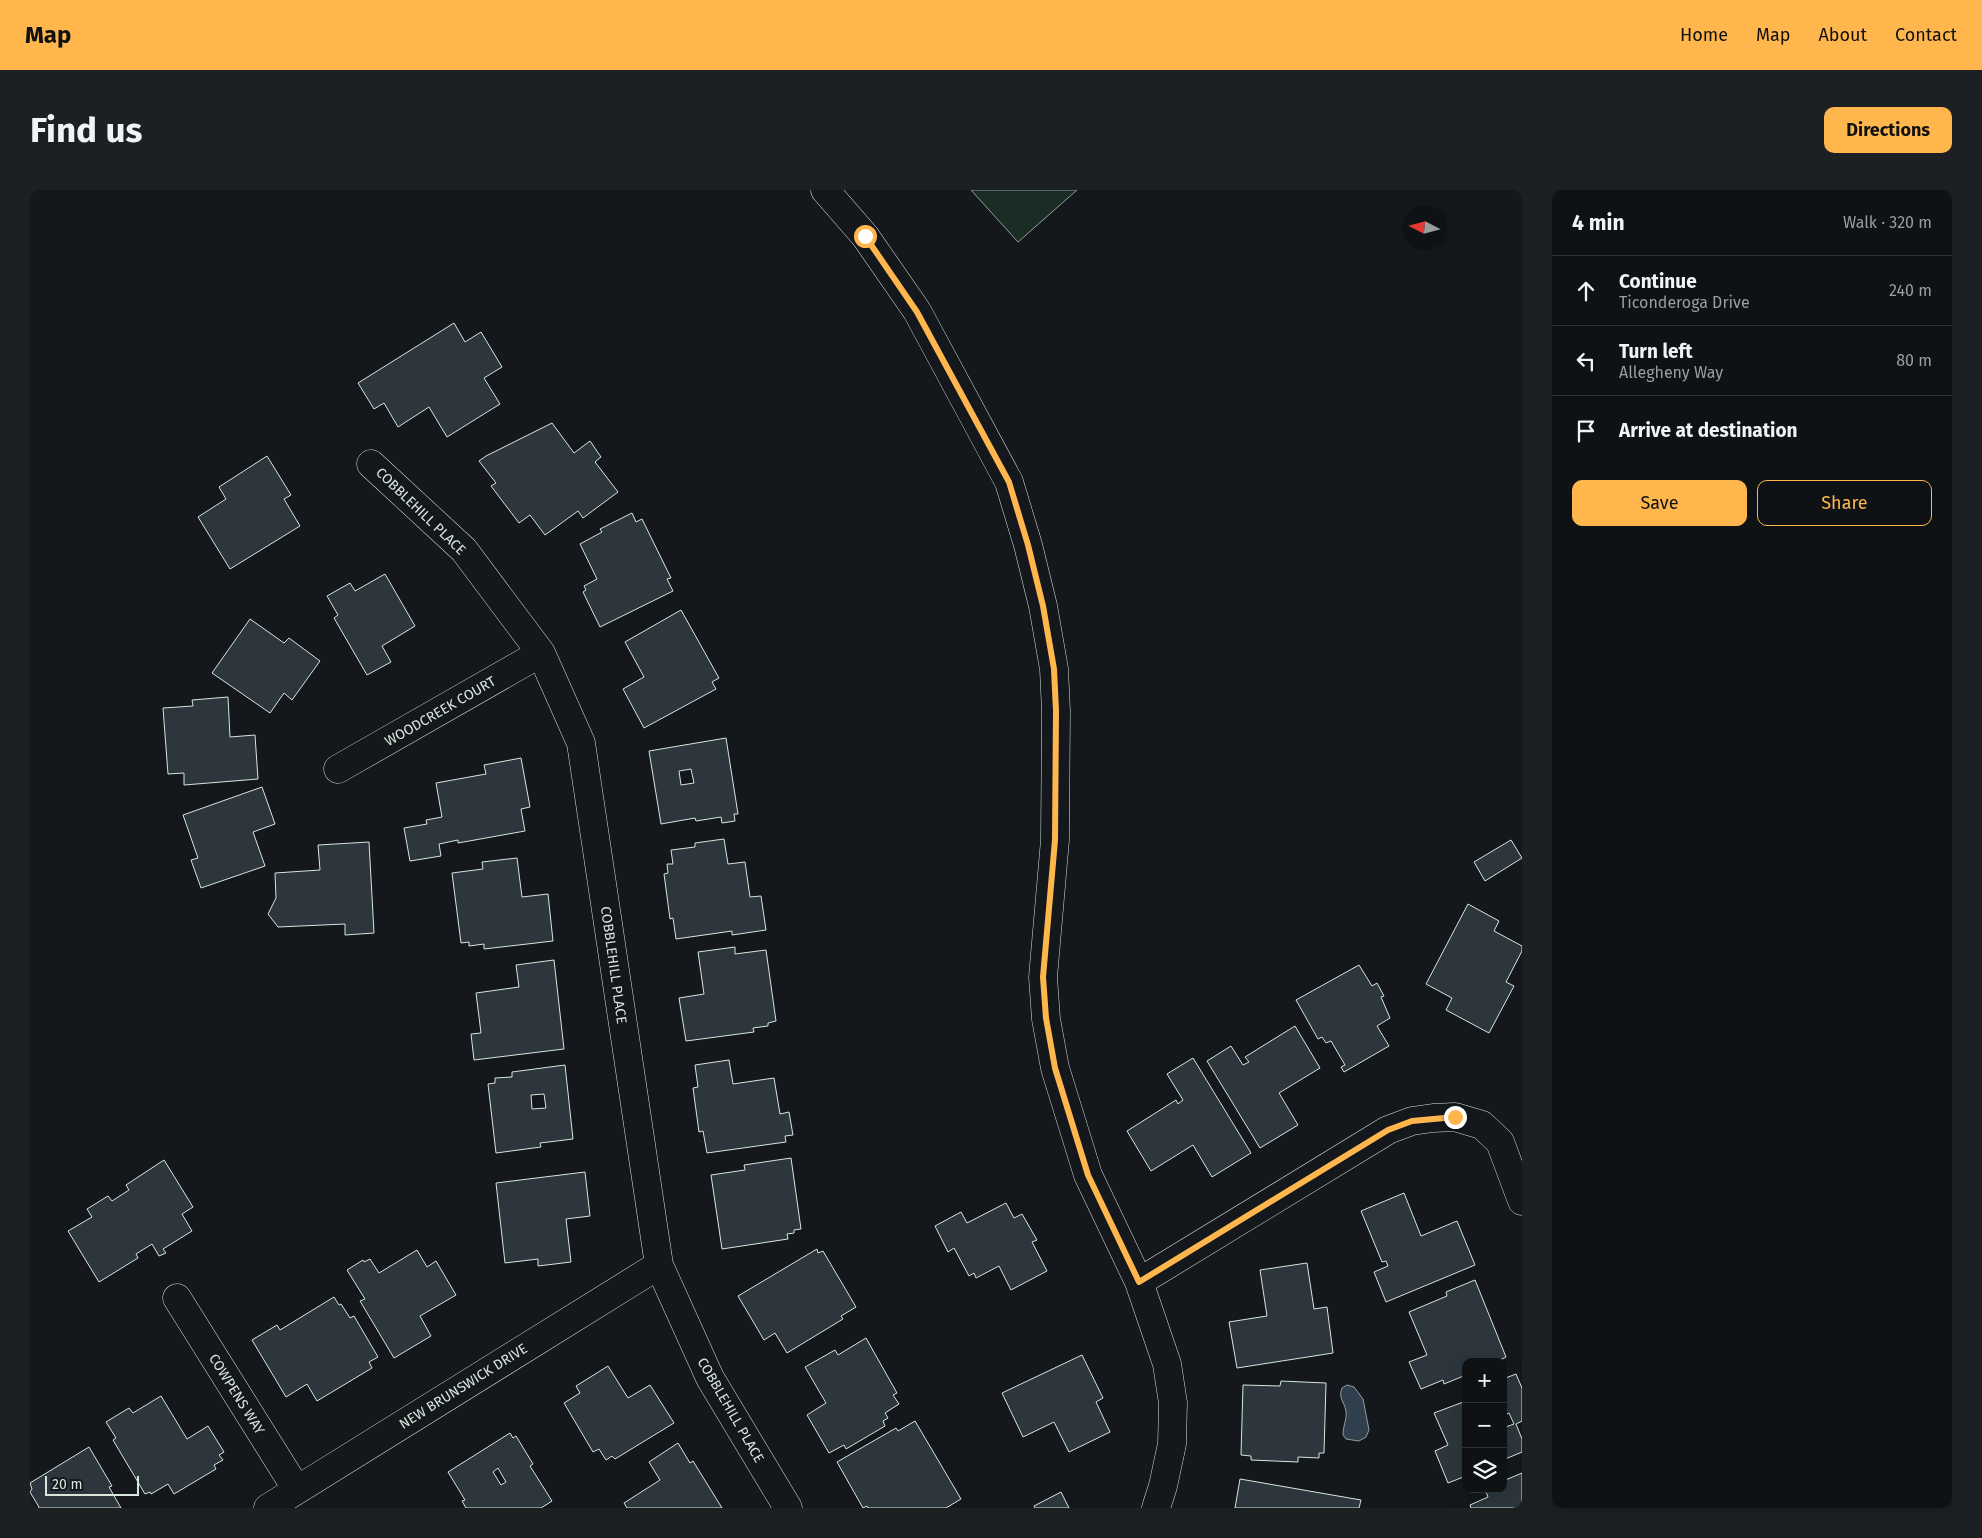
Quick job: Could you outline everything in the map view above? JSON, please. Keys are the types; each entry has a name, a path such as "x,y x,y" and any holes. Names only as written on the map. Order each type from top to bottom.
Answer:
{"street":[{"path":"825,190 865,236 917,312 1009,482 1028,545 1043,606 1054,669 1056,711 1055,840 1043,977 1046,1018 1055,1068 1088,1175 1139,1282 1167,1364 1173,1403 1172,1444 1156,1508"},
{"name":"COBBLEHILL PLACE","path":"371,464 464,550 542,653 581,743 659,1265 710,1378 788,1508"},
{"name":"WOODCREEK COURT","path":"338,769 542,653"},
{"path":"1139,1282 1388,1130 1412,1121 1455,1117 1482,1125 1500,1142 1522,1201"},
{"name":"NEW BRUNSWICK DRIVE","path":"268,1508 659,1265"},
{"name":"COWPENS WAY","path":"177,1298 297,1490"}],"green space":[{"path":"971,190 1077,190 1018,242"}],"water":[{"path":"1347,1385 1354,1387 1363,1399 1369,1430 1366,1437 1359,1441 1346,1439 1343,1435 1346,1411 1341,1394 1342,1388"}],"building":[{"path":"454,323 465,342 481,332 502,367 484,378 500,404 447,437 429,407 398,427 384,403 374,409 358,383"},
{"path":"552,423 574,453 590,441 601,457 595,462 618,492 583,518 578,511 545,535 530,515 519,523 491,486 496,483 479,461"},
{"path":"267,456 291,495 284,499 300,526 230,569 198,517 226,499 219,487"},
{"path":"632,513 636,522 642,519 671,578 667,579 673,591 600,627 583,592 586,590 584,586 597,579 580,544 602,532 600,529"},
{"path":"385,574 415,626 382,646 391,662 367,675 334,618 338,615 327,596 350,583 355,591"},
{"path":"681,610 719,678 712,682 716,689 644,728 623,689 644,677 625,642"},
{"path":"250,619 284,643 289,638 320,661 292,700 284,693 270,713 212,673"},
{"path":"228,697 230,737 255,735 258,779 184,785 184,773 168,774 163,708 193,706 192,700"},
{"path":"726,738 738,814 734,814 735,821 722,823 721,817 696,821 695,818 661,824 649,751","holes":["691,769 694,783 681,785 679,771"]},
{"path":"521,758 530,807 521,809 525,831 458,843 458,840 439,844 441,856 410,861 404,828 427,824 426,820 442,817 436,783 486,774 484,765"},
{"path":"262,787 275,824 253,832 265,866 201,888 191,860 198,858 183,815"},
{"path":"724,839 728,864 745,862 750,897 761,896 766,930 732,935 732,931 676,939 673,918 670,919 664,874 668,873 667,864 673,864 671,850 695,847 695,843"},
{"path":"1511,840 1522,858 1485,881 1474,862"},
{"path":"369,842 374,933 345,935 345,924 278,927 268,914 276,898 275,873 320,870 318,845"},
{"path":"517,858 522,897 548,894 553,941 484,949 484,944 469,946 469,942 461,943 452,873 483,869 482,862"},
{"path":"1468,904 1499,921 1494,931 1522,946 1522,951 1506,982 1514,986 1489,1033 1446,1010 1452,998 1426,984"},
{"path":"735,947 735,954 766,950 776,1021 768,1023 768,1026 753,1028 754,1032 686,1041 679,998 704,994 698,952"},
{"path":"554,960 564,1049 474,1060 471,1034 481,1033 476,993 519,987 516,965"},
{"path":"1359,965 1372,986 1377,983 1384,996 1381,997 1390,1018 1377,1026 1389,1046 1344,1072 1341,1067 1345,1065 1331,1041 1326,1043 1322,1037 1318,1039 1296,1000"},
{"path":"1295,1026 1320,1068 1279,1093 1298,1125 1260,1148 1207,1061 1231,1046 1243,1065 1249,1062 1245,1057"},
{"path":"1193,1058 1251,1153 1212,1177 1193,1145 1151,1171 1127,1131 1176,1100 1178,1104 1183,1100 1167,1074"},
{"path":"729,1060 733,1084 774,1078 780,1114 789,1112 793,1135 785,1136 786,1142 707,1153 703,1131 699,1132 693,1088 698,1087 695,1065"},
{"path":"565,1065 573,1139 540,1143 541,1147 496,1153 488,1084 495,1083 495,1078 512,1077 512,1072","holes":["544,1094 546,1108 532,1109 531,1095"]},
{"path":"791,1158 801,1229 787,1234 788,1239 722,1249 711,1175 745,1170 744,1165"},
{"path":"164,1160 193,1207 182,1214 192,1231 163,1249 166,1253 159,1256 152,1244 136,1254 138,1258 99,1282 68,1231 92,1217 87,1209 108,1196 112,1201 129,1190 126,1185"},
{"path":"585,1172 590,1216 566,1219 571,1262 538,1266 538,1259 505,1263 496,1183"},
{"path":"1404,1193 1421,1236 1457,1221 1475,1265 1386,1302 1374,1272 1388,1266 1386,1261 1382,1262 1361,1211"},
{"path":"1006,1203 1014,1218 1022,1214 1037,1240 1032,1242 1047,1271 1011,1290 999,1266 976,1278 974,1273 969,1276 954,1248 948,1252 935,1226 961,1212 967,1223"},
{"path":"817,1249 818,1253 823,1251 856,1307 841,1316 843,1319 787,1353 775,1333 764,1340 738,1296"},
{"path":"417,1250 427,1267 436,1261 456,1295 420,1316 431,1336 394,1358 360,1301 365,1299 347,1270 363,1260 364,1262 370,1259 379,1273"},
{"path":"1307,1263 1314,1309 1327,1307 1333,1353 1237,1368 1229,1322 1267,1316 1260,1270"},
{"path":"1475,1280 1506,1357 1462,1358 1462,1377 1444,1384 1443,1380 1421,1389 1409,1362 1427,1355 1409,1312 1447,1296 1446,1292"},
{"path":"334,1297 350,1318 354,1316 378,1357 369,1362 372,1368 317,1401 307,1384 286,1397 252,1340 277,1325 280,1330"},
{"path":"866,1338 897,1393 893,1395 899,1404 885,1413 888,1418 883,1421 885,1426 846,1449 844,1445 829,1453 807,1415 826,1403 805,1367 835,1350 838,1355"},
{"path":"1082,1355 1103,1398 1096,1402 1110,1432 1069,1452 1054,1422 1023,1437 1002,1393"},
{"path":"608,1366 628,1398 650,1385 674,1423 615,1459 612,1456 606,1460 599,1449 593,1452 564,1403 580,1393 576,1386"},
{"path":"1516,1374 1522,1388 1522,1421 1516,1424 1522,1439 1522,1452 1507,1458 1507,1427 1514,1424 1509,1413 1507,1414 1507,1377"},
{"path":"1281,1381 1326,1383 1324,1453 1319,1453 1319,1458 1298,1457 1298,1462 1251,1460 1251,1456 1241,1455 1243,1385 1280,1386"},
{"path":"161,1396 187,1439 208,1426 224,1452 219,1455 223,1460 214,1465 216,1469 174,1494 168,1484 151,1494 150,1492 145,1494 113,1440 116,1438 106,1422 129,1408 133,1413"},
{"path":"1462,1402 1462,1478 1448,1483 1435,1451 1448,1445 1434,1413"},
{"path":"915,1421 961,1499 946,1508 868,1508 867,1506 863,1508 837,1462 896,1428 898,1431"},
{"path":"510,1433 513,1438 516,1436 533,1464 530,1466 552,1501 541,1508 466,1508 462,1501 465,1500 448,1472","holes":["498,1468 506,1482 501,1485 493,1472"]},
{"path":"678,1443 690,1463 693,1461 722,1508 627,1508 624,1503 660,1480 649,1462"},
{"path":"89,1447 112,1486 109,1487 121,1508 38,1508 30,1492 32,1489 30,1483"},
{"path":"1522,1473 1522,1504 1518,1508 1471,1508 1470,1505 1488,1497 1486,1493 1507,1493 1507,1479"},
{"path":"1240,1479 1361,1500 1359,1508 1235,1508"},
{"path":"1061,1492 1069,1508 1035,1508 1034,1506"}],"route":[{"path":"865,236 917,312 1009,482 1028,545 1043,606 1054,669 1056,711 1055,840 1043,977 1046,1018 1055,1068 1088,1175 1139,1282 1388,1130 1412,1121 1455,1117"}]}
